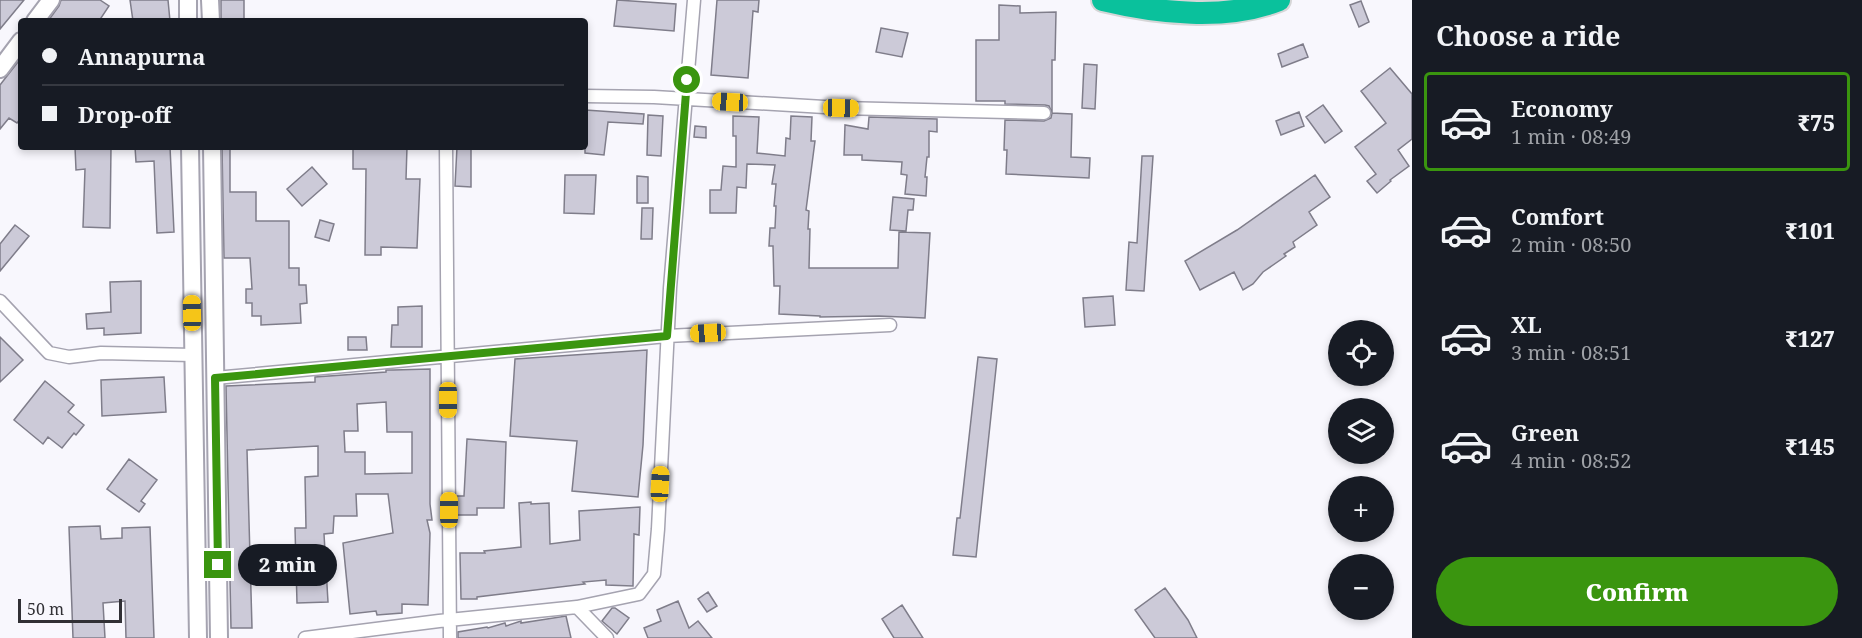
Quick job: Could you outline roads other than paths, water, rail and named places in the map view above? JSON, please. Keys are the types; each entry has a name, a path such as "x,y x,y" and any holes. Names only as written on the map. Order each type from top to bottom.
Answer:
{"highway":[{"path":"1103,0 1166,11 1193,13 1236,10 1279,0"}],"main road":[{"path":"37,18 51,0"},
{"path":"188,0 188,18"},
{"path":"210,0 211,18"},
{"path":"0,69 18,45"},
{"path":"190,150 198,638"},
{"path":"212,150 219,638"},
{"path":"192,272 214,271"},
{"path":"197,589 218,589"}],"street":[{"path":"305,638 577,607 639,594 654,574 667,336 694,0"},
{"path":"588,96 654,97 841,108 1044,113"},
{"path":"446,150 450,638"},
{"path":"0,301 49,353 69,357 101,353 193,355"},
{"path":"215,378 667,336 890,325"},
{"path":"577,607 607,638"}]}
